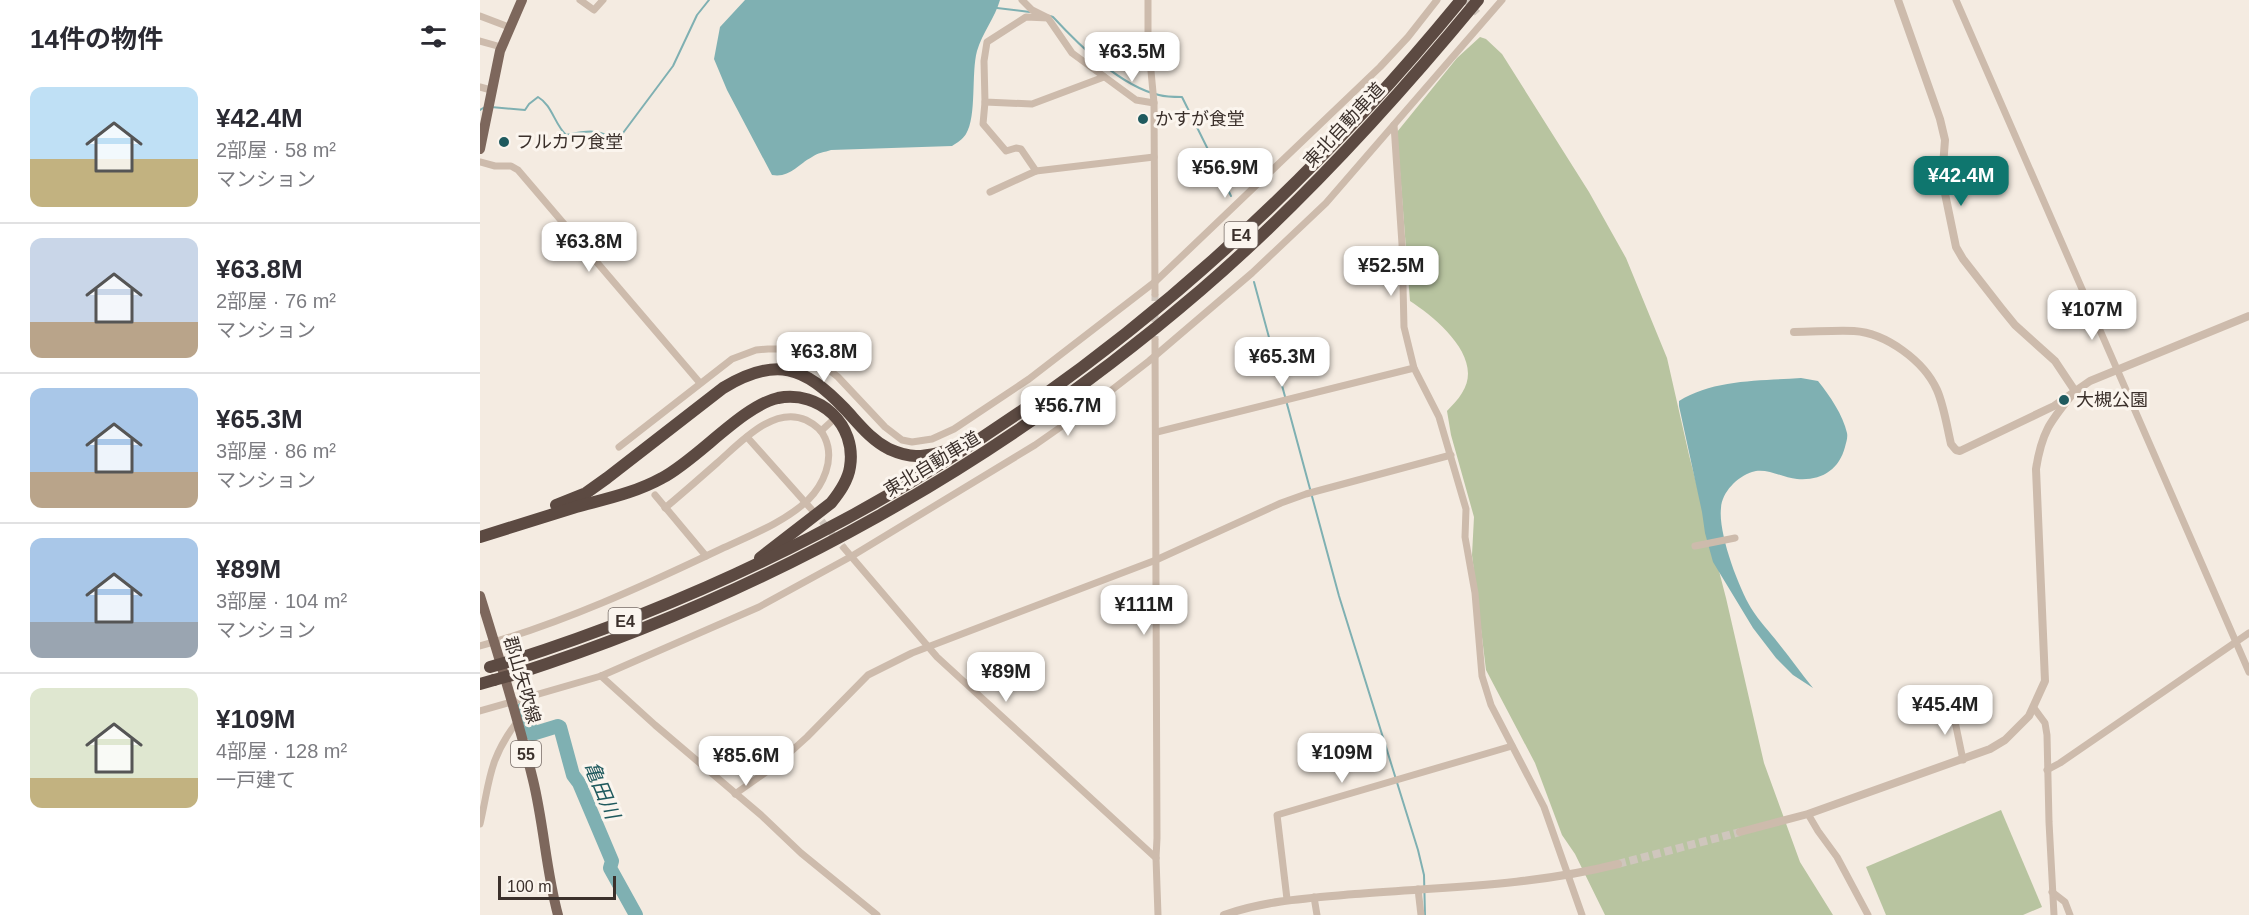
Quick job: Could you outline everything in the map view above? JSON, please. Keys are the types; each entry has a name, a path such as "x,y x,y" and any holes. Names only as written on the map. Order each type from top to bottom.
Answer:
{"highway":[{"name":"東北自動車道","path":"485,668 643,615 737,575 854,515 989,434 1103,354 1230,246 1281,198 1362,113 1461,0"},
{"name":"東北自動車道","path":"480,684 516,674 649,627 785,566 938,483 1041,415 1147,335 1203,289 1256,240 1380,114 1478,0"},
{"path":"480,528 571,500 586,493 723,388 744,376 763,370 795,372 810,378 826,390 875,440 899,454 915,456 940,452 989,434"},
{"path":"480,537 629,492 663,478 767,401 791,397 816,402 835,415 846,430 851,454 846,480 823,510 737,575"}],"main road":[{"path":"480,149 501,47 522,0"},
{"name":"郡山矢吹線","path":"480,596 513,702 533,782 558,915"}],"street":[{"path":"580,0 594,10 603,0"},
{"path":"1022,0 1032,10 1048,18 1072,53 1136,100 1154,104"},
{"path":"1148,0 1148,39 1154,104 1155,294"},
{"path":"618,447 732,359 756,350 782,349 805,356 824,366 885,428 902,440 912,442 932,439 970,420 1156,281 1380,67 1408,37 1437,0"},
{"path":"480,711 601,676 759,607 852,556 1035,445 1095,403 1155,356 1252,273 1326,203 1502,0"},
{"path":"1898,0 1940,119 1945,140 1942,178 1956,247 2015,325 2055,361 2075,391"},
{"path":"1956,0 2249,672"},
{"path":"1478,14 1485,21"},
{"path":"480,16 509,27"},
{"path":"1036,171 1021,149 1006,151 983,124 984,61 987,42 1026,17 1048,18"},
{"path":"480,41 501,47"},
{"path":"985,102 1032,104 1104,77"},
{"path":"480,87 491,90"},
{"path":"1394,125 1402,244 1404,327 1414,368 1439,417 1466,509 1465,537 1475,593 1482,676 1491,705 1544,807 1582,915"},
{"path":"990,192 1036,171 1154,157"},
{"path":"480,162 495,166 512,166 519,170 700,383"},
{"path":"1794,332 1855,331 1873,335 1900,349 1920,366 1938,391 1951,444 1960,451 2054,406 2075,391 2117,369 2249,316"},
{"path":"1155,340 1158,915"},
{"path":"1157,432 1414,368"},
{"path":"1740,832 1808,814 1963,760 2005,740 2019,728 2034,708 2045,681 2036,469 2040,445 2050,421 2075,391"},
{"path":"849,405 857,398"},
{"path":"480,646 596,606 772,524 806,502 816,491 828,465 828,447 821,431 811,422 790,416 772,421 747,437 665,508"},
{"path":"821,431 833,420"},
{"path":"747,437 813,511"},
{"path":"735,795 776,765 868,675 912,653 1156,560 1298,497 1450,455"},
{"path":"655,495 706,556"},
{"path":"1695,546 1735,538"},
{"path":"844,548 937,657 1156,858"},
{"path":"2047,770 2249,633"},
{"path":"601,676 735,795 761,815 801,853 877,915"},
{"path":"1952,707 1963,760"},
{"path":"2034,708 2046,727 2054,915"},
{"path":"480,824 487,782 495,758 505,738 517,722"},
{"path":"1287,899 1277,815 1512,746"},
{"path":"1808,814 1848,875 1868,915"},
{"path":"1224,915 1287,899 1517,883 1569,876 1618,864"},
{"path":"1418,889 1420,915"},
{"path":"2052,892 2065,902 2070,915"},
{"path":"1314,897 1317,915"}],"green space":[{"path":"1480,37 1486,39 1502,54 1589,192 1626,258 1667,358 1764,763 1800,862 1833,915 1605,915 1575,854 1562,835 1535,763 1486,670 1472,555 1474,517 1451,435 1447,411 1462,393 1467,380 1467,366 1463,353 1444,328 1410,301 1397,132 1457,58"},
{"path":"2001,810 2042,907 2023,915 1886,915 1866,867"}],"water":[{"path":"745,0 1000,0 977,51 972,117 966,134 952,146 831,150 814,156 789,173 772,175 727,90 714,59 720,27"},
{"path":"1801,378 1818,381 1842,419 1847,437 1842,455 1834,468 1814,478 1797,479 1763,471 1746,474 1731,486 1724,496 1721,519 1730,559 1740,587 1751,608 1813,688 1793,675 1776,658 1753,628 1713,562 1679,406 1679,401 1693,394 1722,385"}],"waterway":[{"path":"491,107 525,110 538,97 547,105 566,135 598,132 617,141 673,66 697,15 709,0"},
{"path":"997,8 1030,12"},
{"path":"1050,16 1115,74 1144,90 1168,97 1182,97 1231,196"},
{"path":"480,110 485,107"},
{"path":"1254,282 1339,596 1418,850 1424,875 1425,915"},
{"name":"亀田川","path":"524,708 532,734 560,727 573,775 579,783 612,861 610,868 636,915"}],"tunnel":[{"path":"1466,0 1478,14"},
{"path":"1155,294 1155,340"},
{"path":"815,513 844,548"},
{"path":"1618,864 1740,832"}],"place":[{"name":"かすが食堂","path":"1143,119"},
{"name":"フルカワ食堂","path":"504,142"},
{"name":"大槻公園","path":"2064,400"}]}
